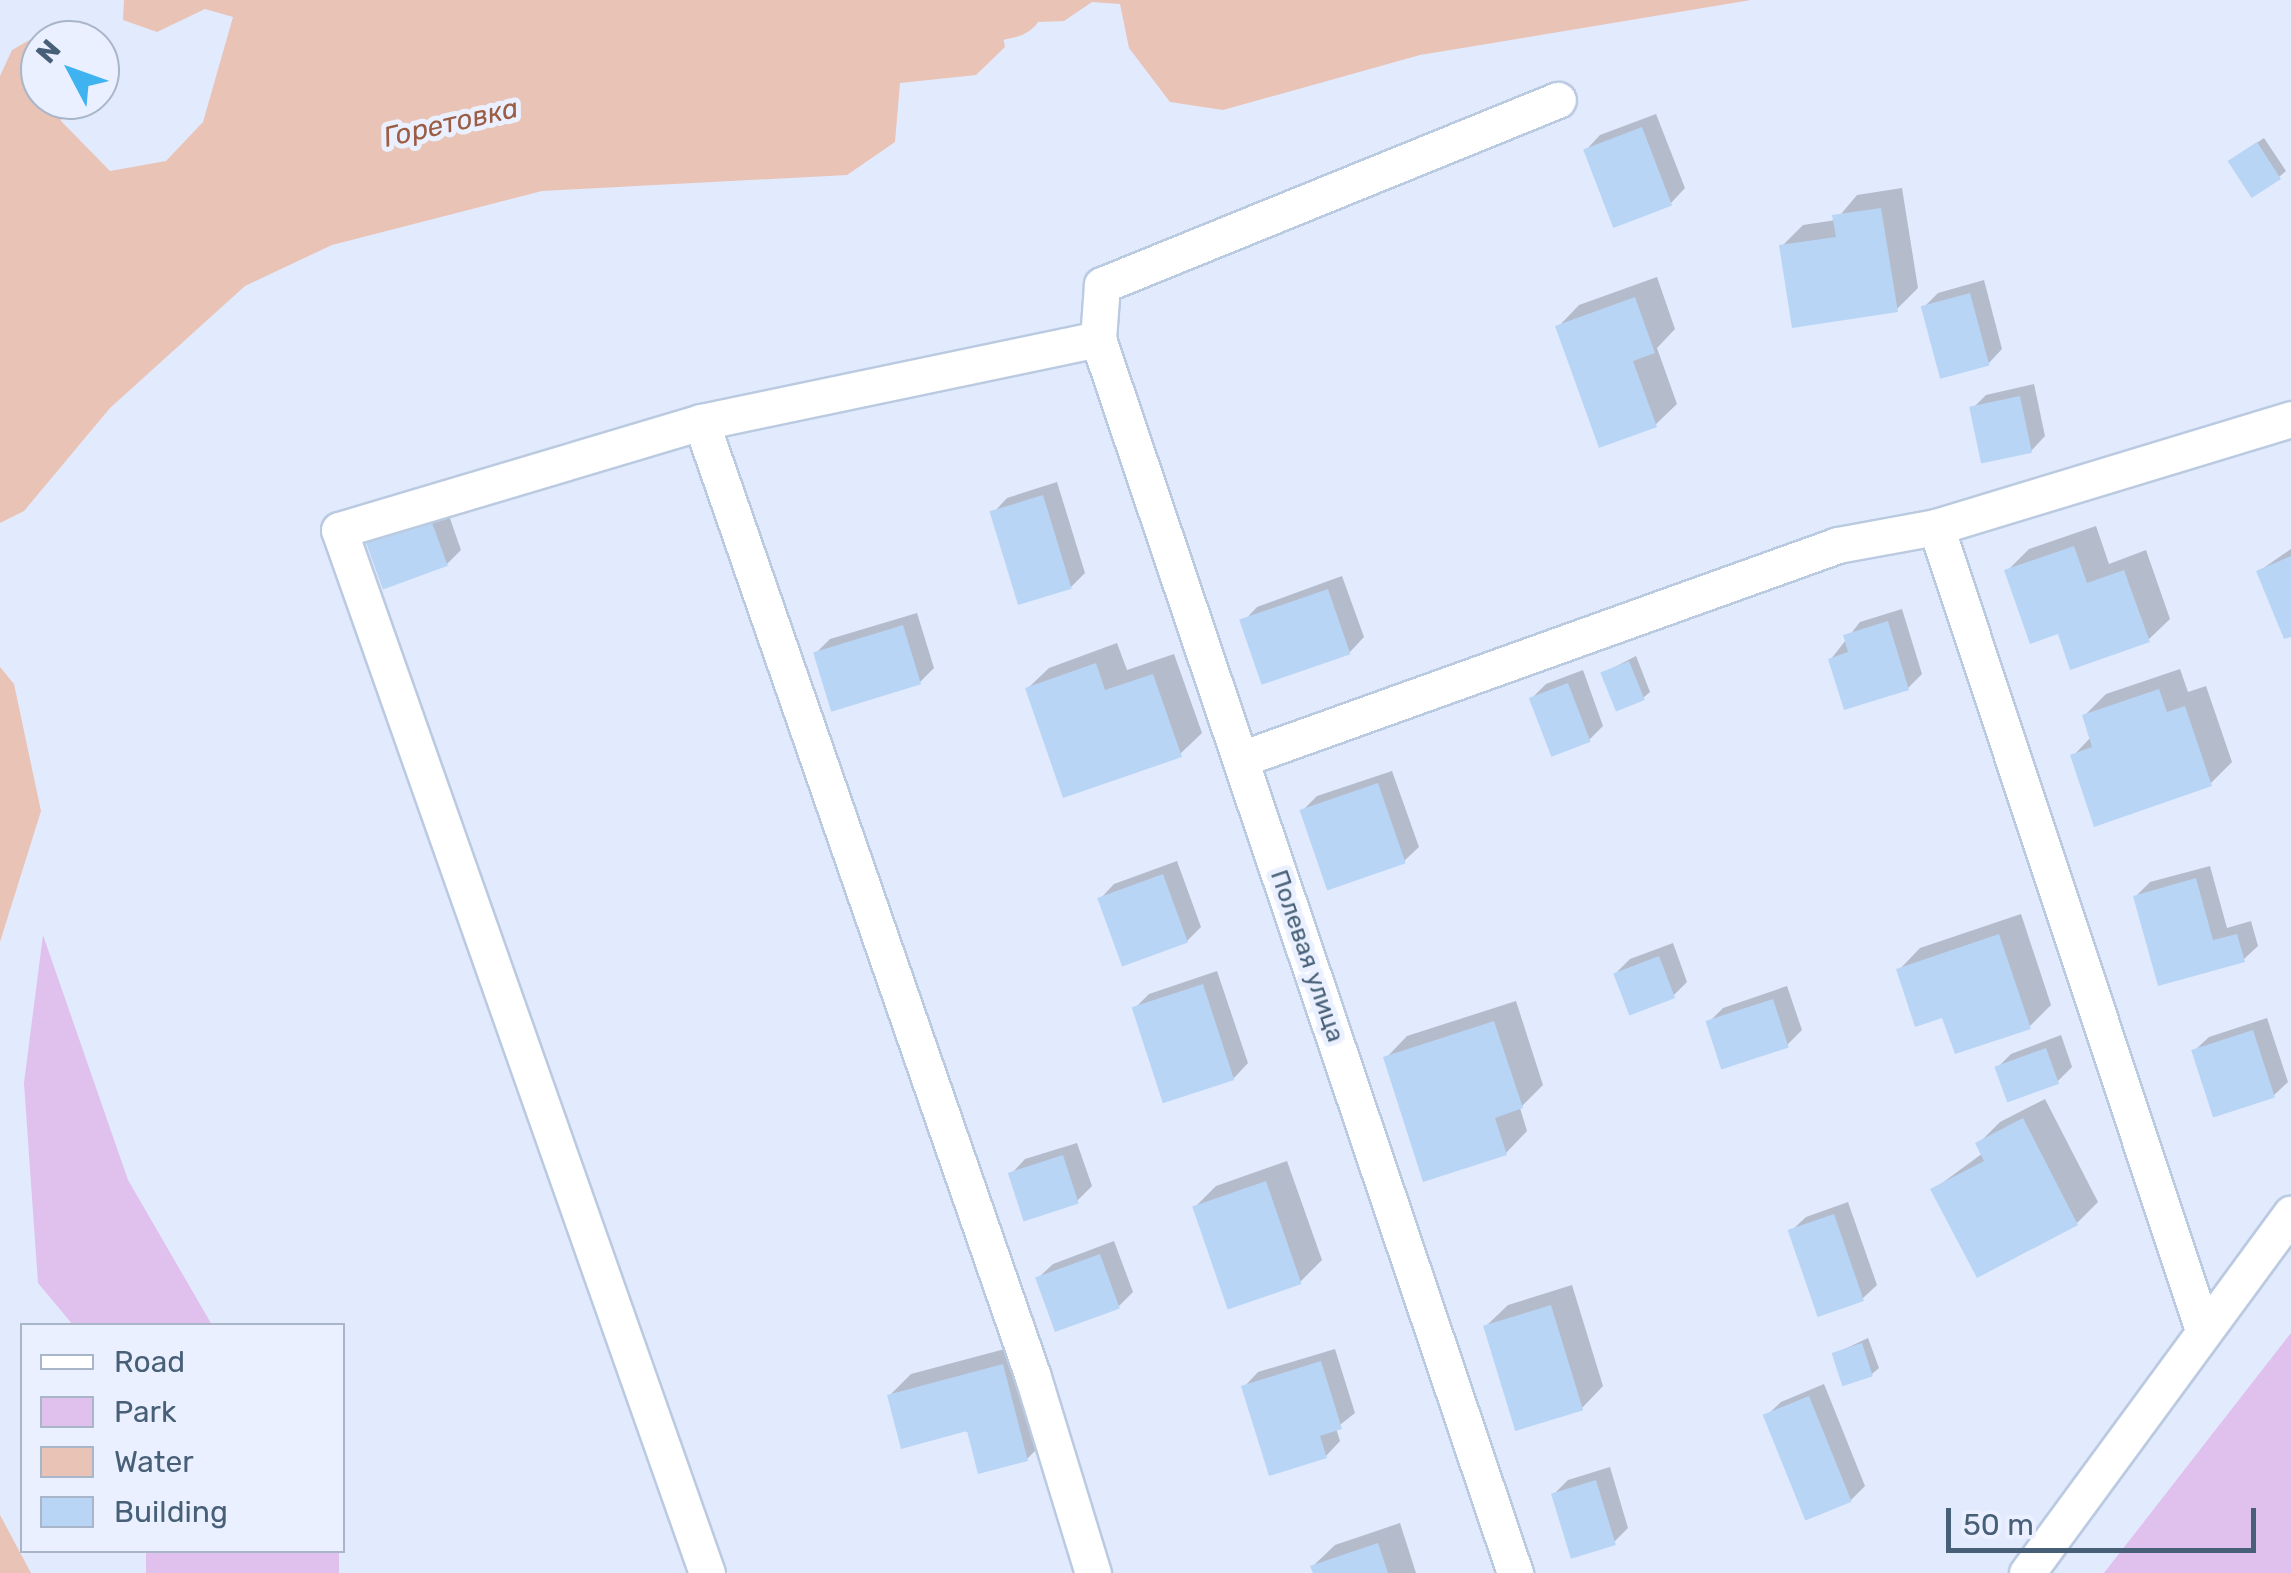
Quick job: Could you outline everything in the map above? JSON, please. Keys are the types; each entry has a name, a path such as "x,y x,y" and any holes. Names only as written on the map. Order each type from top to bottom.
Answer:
{"street":[{"path":"707,1573 339,530 701,422 1098,339 1102,285 1558,100"},
{"name":"Полевая улица","path":"1098,339 1515,1573"},
{"path":"1241,759 1838,545 1936,526 2291,419"},
{"path":"701,422 1032,1377 1093,1573"},
{"path":"1936,526 2203,1330"},
{"path":"2026,1573 2291,1214"}],"green space":[{"path":"43,935 128,1180 211,1323 71,1323 38,1283 24,1083"},
{"path":"2291,1333 2291,1573 2104,1573"},
{"path":"146,1553 339,1553 339,1573 146,1573"}],"water":[{"path":"124,0 996,0 1005,47 976,75 900,83 895,142 847,175 542,191 332,245 245,286 110,408 24,511 0,523 0,76 12,50 20,45 20,120 61,120 110,171 166,161 203,122 233,17 205,9 157,32 123,20"},
{"path":"1029,0 1751,0 1420,55 1223,110 1170,102 1129,48 1120,4 1092,2 1064,21 1039,22"},
{"path":"0,667 14,684 41,811 0,942"},
{"path":"0,1515 31,1573 0,1573"}],"building":[{"path":"1642,127 1672,205 1613,228 1583,150"},
{"path":"2257,142 2281,179 2252,198 2228,161"},
{"path":"1881,208 1898,312 1792,328 1779,245 1836,237 1832,215"},
{"path":"1970,293 1989,365 1940,379 1921,306"},
{"path":"1635,297 1655,353 1633,361 1657,427 1599,448 1555,326"},
{"path":"2020,396 2032,453 1981,464 1969,407"},
{"path":"1043,495 1072,589 1018,605 989,511"},
{"path":"430,517 448,566 383,589 365,541"},
{"path":"2074,546 2087,583 2124,570 2150,642 2070,670 2058,634 2030,644 2004,570"},
{"path":"2291,556 2291,637 2284,639 2256,571"},
{"path":"1328,589 1350,654 1262,685 1239,620"},
{"path":"1888,621 1909,690 1844,710 1828,659 1848,652 1843,635"},
{"path":"903,625 921,684 831,712 813,652"},
{"path":"1629,661 1645,700 1616,712 1600,673"},
{"path":"1096,663 1105,690 1153,674 1182,757 1063,798 1025,688"},
{"path":"1568,683 1591,742 1551,757 1529,698"},
{"path":"2159,689 2167,712 2185,706 2212,786 2094,827 2070,755 2092,747 2082,715"},
{"path":"1378,783 1406,863 1327,890 1300,810"},
{"path":"1163,874 1188,943 1122,967 1097,898"},
{"path":"2196,878 2213,940 2237,934 2245,962 2158,986 2133,896"},
{"path":"1999,934 2031,1029 1955,1054 1942,1018 1915,1027 1896,969"},
{"path":"1659,956 1675,998 1629,1016 1613,974"},
{"path":"1203,984 1234,1080 1163,1103 1132,1007"},
{"path":"1773,999 1789,1048 1721,1069 1705,1021"},
{"path":"1494,1021 1523,1108 1495,1118 1507,1155 1423,1182 1383,1057"},
{"path":"2253,1030 2275,1098 2213,1118 2191,1050"},
{"path":"2046,1048 2059,1084 2007,1103 1994,1067"},
{"path":"2023,1118 2078,1225 1977,1278 1930,1189 1984,1161 1975,1143"},
{"path":"1063,1155 1079,1204 1024,1221 1008,1173"},
{"path":"1266,1181 1301,1284 1228,1309 1192,1206"},
{"path":"1834,1214 1864,1301 1818,1317 1788,1230"},
{"path":"1100,1254 1120,1309 1055,1332 1035,1278"},
{"path":"1551,1305 1583,1410 1515,1431 1483,1326"},
{"path":"1862,1343 1873,1376 1842,1386 1832,1353"},
{"path":"1321,1361 1342,1429 1320,1436 1327,1458 1269,1476 1241,1386"},
{"path":"1003,1364 1028,1461 978,1474 967,1431 901,1449 887,1395"},
{"path":"1809,1396 1852,1502 1805,1520 1763,1415"},
{"path":"1596,1480 1616,1545 1571,1559 1551,1494"},
{"path":"1378,1543 1388,1573 1313,1573 1310,1566"}],"waterway":[{"name":"Горетовка","path":"895,25 1007,0"}]}
